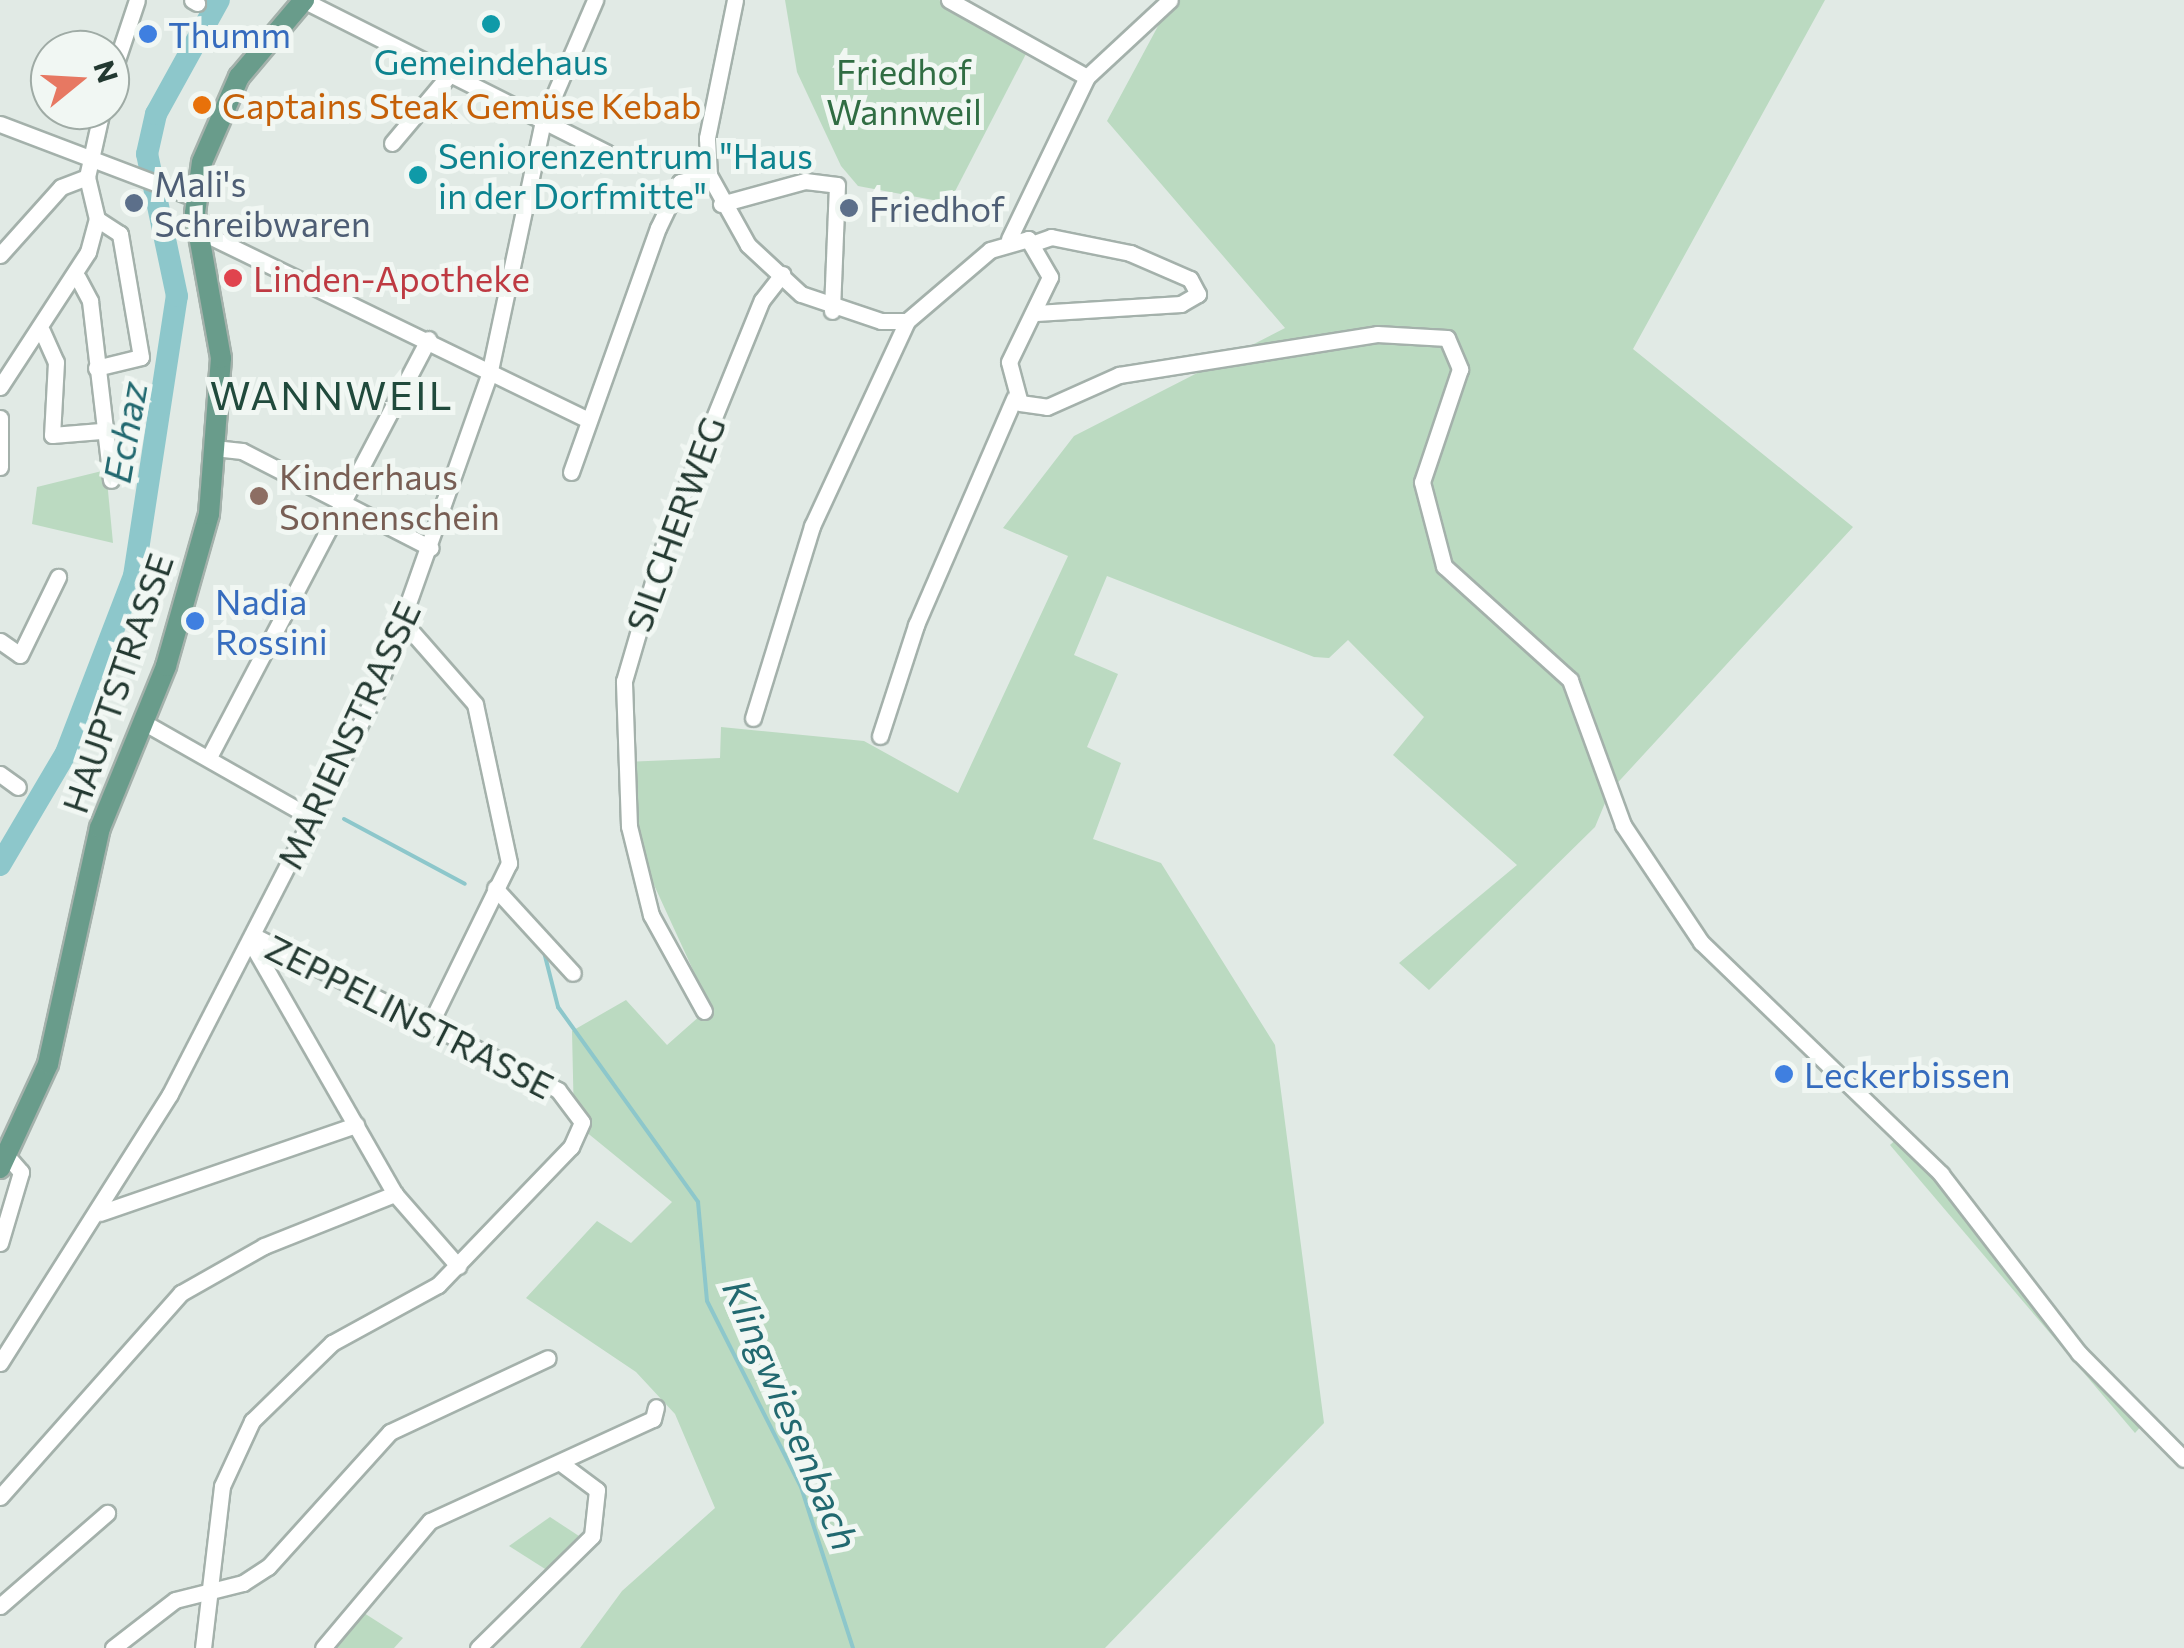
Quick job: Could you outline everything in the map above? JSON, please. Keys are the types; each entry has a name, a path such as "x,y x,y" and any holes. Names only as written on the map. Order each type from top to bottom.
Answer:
{"main road":[{"name":"HAUPTSTRASSE","path":"4,1162 48,1064 100,828 143,722 209,514 220,342 197,230 195,198 239,77 304,0"}],"street":[{"path":"128,30 138,0"},
{"path":"304,0 607,154"},
{"name":"MARIENSTRASSE","path":"0,1363 100,1213 252,938 404,624 489,375 543,121 596,0"},
{"path":"736,0 707,138 709,175 721,204 782,274 832,311 907,320"},
{"path":"949,0 1088,77"},
{"path":"754,718 812,526 907,320 1009,239 1088,77 1170,0"},
{"path":"392,143 450,74"},
{"path":"1,126 89,170 139,179 195,198"},
{"path":"0,387 78,278 97,219 89,170 98,130"},
{"path":"0,255 61,187 89,170"},
{"path":"570,472 680,182 709,175"},
{"path":"721,204 805,181 837,184 832,311"},
{"path":"96,368 141,357 120,234 97,219"},
{"path":"197,230 304,276 489,375 588,420"},
{"path":"1009,239 1034,243 1051,237 1130,253 1190,279 1198,294 1182,304 1036,313"},
{"path":"880,736 1014,398 1009,362 1036,313 1050,277 1034,243"},
{"name":"SILCHERWEG","path":"704,1011 652,915 629,826 624,681 668,531 762,300 782,274"},
{"path":"78,278 90,301 101,430 111,480"},
{"path":"1014,398 1047,407 1119,375 1416,329 1447,338 1460,369 1422,482 1444,566 1570,680 1623,825 1701,942 1902,1135 1976,1214 2079,1353 2184,1460"},
{"path":"42,331 56,362 52,435 101,430"},
{"path":"209,757 428,340"},
{"path":"0,418 0,468"},
{"path":"214,448 242,451 431,548"},
{"path":"0,641 20,655 58,578"},
{"path":"404,624 475,704 508,863 431,1022"},
{"path":"143,722 312,818"},
{"path":"0,774 18,787"},
{"path":"495,888 573,973"},
{"path":"252,938 395,1194 458,1266"},
{"name":"ZEPPELINSTRASSE","path":"203,1648 222,1486 252,1421 332,1342 458,1266 571,1147 582,1122 558,1090 431,1022 252,938"},
{"path":"100,1213 356,1125"},
{"path":"0,1243 21,1172 4,1162"},
{"path":"0,1497 181,1293 264,1246 395,1194"},
{"path":"112,1648 175,1600 212,1592 268,1566 390,1432 548,1358"},
{"path":"323,1648 430,1521 562,1464 653,1418 656,1407"},
{"path":"478,1648 592,1536 597,1490 562,1464"},
{"path":"0,1606 108,1513"}],"green space":[{"name":"Friedhof Wannweil","path":"785,0 939,0 1028,50 949,203 858,186 841,166 797,72"},
{"path":"1172,0 1825,0 1633,349 1853,527 1610,791 1595,827 1429,990 1399,963 1517,865 1393,755 1424,717 1348,640 1329,658 1314,657 1107,576 1074,655 1118,674 1087,747 1121,763 1093,839 1161,863 1275,1045 1324,1423 1105,1648 580,1648 622,1591 715,1508 675,1414 636,1372 526,1298 597,1221 631,1243 672,1202 574,1122 572,1031 626,1000 667,1045 710,1007 643,861 624,762 720,758 721,727 864,741 958,793 1068,556 1003,528 1074,436 1285,328 1107,121"},
{"path":"106,470 113,543 32,524 37,487"},
{"path":"1901,1135 2143,1424 2135,1433 1890,1145"},
{"path":"550,1517 582,1538 553,1574 509,1546"},
{"path":"364,1613 403,1638 394,1648 334,1648"}],"waterway":[{"name":"Echaz","path":"0,865 66,753 134,576 177,296 147,154 156,114 219,0"},
{"path":"344,819 465,884"},
{"name":"Klingwiesenbach","path":"544,952 558,1007 698,1202 707,1301 801,1487 853,1648"}],"place":[{"name":"Gemeindehaus","path":"491,24"},
{"name":"Thumm","path":"148,34"},
{"name":"Captains Steak Gemüse Kebab","path":"202,105"},
{"name":"Seniorenzentrum \"Haus in der Dorfmitte\"","path":"418,175"},
{"name":"Mali's Schreibwaren","path":"134,203"},
{"name":"Friedhof","path":"849,208"},
{"name":"Linden-Apotheke","path":"233,278"},
{"name":"Kinderhaus Sonnenschein","path":"259,496"},
{"name":"Nadia Rossini","path":"195,621"},
{"name":"Leckerbissen","path":"1784,1074"}],"district":[{"name":"WANNWEIL","path":"332,394"}]}
